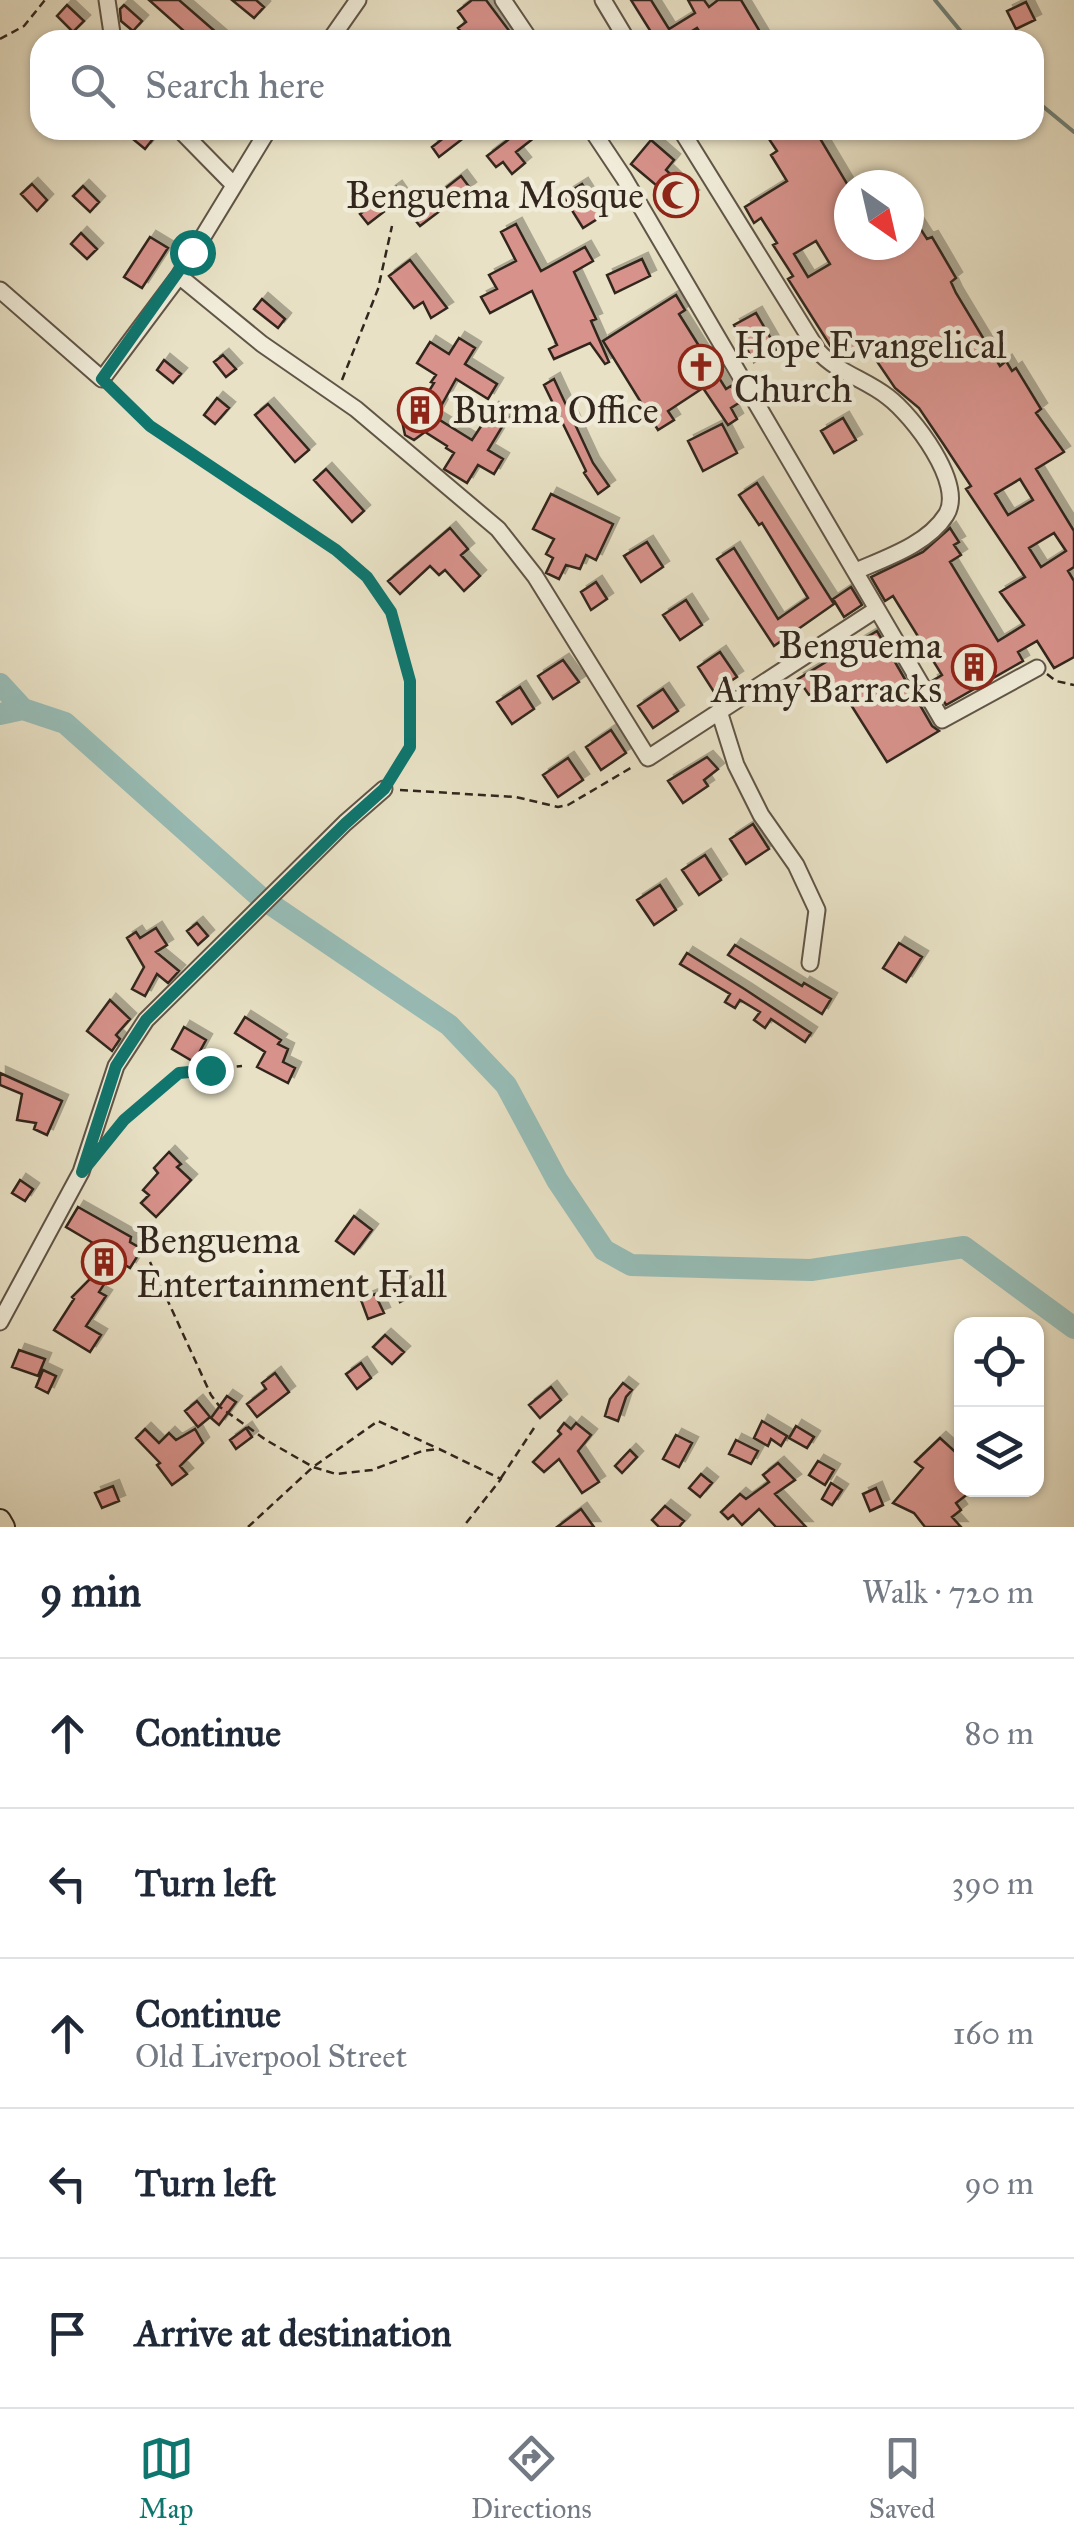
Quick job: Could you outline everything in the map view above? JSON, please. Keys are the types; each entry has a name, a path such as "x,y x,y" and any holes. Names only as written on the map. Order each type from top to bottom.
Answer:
{"main road":[{"path":"0,1520 4,1527"}],"street":[{"path":"107,0 112,30"},
{"path":"337,30 358,0"},
{"path":"503,0 523,30"},
{"path":"603,0 621,30"},
{"path":"190,140 234,184"},
{"path":"0,291 102,379 179,276 262,140"},
{"path":"599,140 942,720 1037,668"},
{"path":"688,140 818,351 841,372 891,399 937,456 948,482 951,502 946,515 928,533 906,549 856,571"},
{"path":"179,276 262,344 336,395 498,530 535,576 648,758 877,610"},
{"path":"720,712 736,764 752,798 796,865 817,910 810,963"},
{"path":"0,1322 82,1172 116,1066 132,1041 166,997 384,789"}],"path":[{"path":"0,39 24,26 45,0"},
{"path":"336,395 378,290 392,226"},
{"path":"102,379 150,426 336,550 367,577 391,612 410,681 410,747 384,789 516,797 558,807 568,805 648,758"},
{"path":"1037,668 1056,681 1074,685"},
{"path":"103,1146 124,1120 179,1073 242,1066"},
{"path":"150,1262 211,1396 266,1440 314,1467 336,1474 372,1470 438,1449"},
{"path":"248,1527 314,1467 378,1421 500,1479"},
{"path":"463,1527 534,1428"}],"building":[{"path":"149,0 179,0 214,30 183,30"},
{"path":"232,0 256,0 264,7 254,18"},
{"path":"472,0 486,0 508,30 460,30 466,22 458,11"},
{"path":"631,0 651,0 669,29 695,13 688,0 704,0 709,7 718,0 741,0 759,30 697,28 650,30"},
{"path":"1026,2 1035,20 1016,29 1007,11"},
{"path":"67,5 84,21 71,30 57,16"},
{"path":"124,5 142,21 134,30 121,21 120,9"},
{"path":"134,140 152,140 145,149"},
{"path":"441,140 461,140 439,157 432,147"},
{"path":"508,140 531,140 516,152 525,163 512,174 503,162 496,167 487,156"},
{"path":"651,140 674,160 666,170 693,196 677,211 659,193 662,190 631,164"},
{"path":"770,140 821,140 839,170 834,170 834,260 924,260 924,234 927,239 932,237 956,278 951,282 956,293 1000,366 1006,361 1012,371 1016,368 1041,409 1036,413 1064,452 1036,469 1074,531 1074,567 1068,571 1074,581 1074,657 1054,668 1037,641 1018,652 1023,661 946,705 932,681 942,675 893,596 885,601 871,577 923,552 950,528 959,542 954,545 961,555 950,562 998,641 1024,625 1000,592 1025,577 966,489 971,486 919,408 895,388 876,360 883,356 872,339 855,350 858,356 850,361 833,350 788,279 793,276 773,245 777,243 761,218 754,223 745,207 787,181 771,155 777,151","holes":["816,241 830,264 808,277 794,254","1020,479 1033,500 1008,515 995,494","1054,533 1066,551 1041,567 1029,548"]},
{"path":"461,176 470,188 420,226 411,215"},
{"path":"32,184 47,200 37,211 21,194"},
{"path":"582,184 602,216 583,228 563,196"},
{"path":"83,186 99,202 90,212 73,196"},
{"path":"396,187 403,197 368,224 360,214"},
{"path":"516,224 541,271 585,247 593,261 574,272 596,319 591,321 609,362 605,364 590,343 554,359 549,349 557,345 532,291 490,313 481,297 497,289 489,275 516,261 501,232"},
{"path":"81,233 97,249 87,259 71,244"},
{"path":"150,237 168,248 142,288 124,277"},
{"path":"642,259 650,276 615,293 607,275"},
{"path":"410,260 447,308 431,318 423,302 414,308 389,276"},
{"name":"Hope Evangelical Church","path":"676,295 685,310 679,314 726,389 731,386 742,401 731,408 737,419 728,425 703,388 668,411 674,420 658,430 603,341"},
{"path":"262,299 285,319 278,328 254,309"},
{"path":"756,313 777,349 754,362 734,325"},
{"name":"Burma Office","path":"459,338 475,348 465,364 497,384 488,399 456,379 435,417 472,440 493,408 508,417 488,450 503,459 494,474 478,465 467,483 444,469 454,453 447,446 425,432 414,440 405,435 405,416 400,413 405,404 410,407 414,402 420,406 434,383 431,382 436,375 417,363 430,342 449,354"},
{"path":"223,355 236,369 226,377 214,362"},
{"path":"164,360 181,374 173,383 157,370"},
{"path":"554,379 593,463 609,486 598,494 584,473 544,385"},
{"path":"217,398 229,408 215,424 204,415"},
{"path":"268,404 309,450 295,462 255,415"},
{"path":"843,418 856,440 834,453 821,431"},
{"path":"722,424 737,453 703,471 688,441"},
{"path":"326,469 364,511 352,522 314,480"},
{"path":"757,483 834,604 774,646 717,559 734,548 778,619 808,598 762,523 759,525 739,495"},
{"path":"551,494 613,524 596,560 586,555 580,569 566,565 559,579 546,573 553,558 546,554 554,539 533,529"},
{"path":"450,528 468,549 461,555 480,576 464,591 445,570 439,575 430,566 400,594 388,581"},
{"path":"647,542 663,567 641,582 624,556"},
{"path":"596,582 607,599 591,610 581,592"},
{"path":"851,587 862,605 844,617 833,599"},
{"path":"686,600 702,625 680,640 663,615"},
{"path":"877,631 932,726 939,731 887,762 841,689 819,702 798,679"},
{"path":"720,652 737,677 714,692 698,667"},
{"path":"563,660 579,682 553,699 538,676"},
{"path":"520,687 534,709 512,724 497,702"},
{"path":"663,689 678,711 653,728 638,706"},
{"path":"611,730 626,753 601,770 586,747"},
{"path":"707,757 718,769 704,780 708,786 683,803 668,781"},
{"path":"568,758 583,780 558,797 543,775"},
{"path":"753,824 769,849 746,864 730,839"},
{"path":"705,855 721,880 699,895 682,870"},
{"path":"660,885 676,910 654,925 637,900"},
{"path":"197,923 208,936 198,945 187,931"},
{"path":"156,928 167,945 156,952 179,971 168,983 157,974 145,996 132,989 144,967 127,938 136,932 140,938"},
{"path":"899,943 922,957 906,982 883,968"},
{"path":"735,945 831,999 822,1014 728,955"},
{"path":"687,953 811,1033 805,1042 771,1019 765,1028 754,1020 760,1012 740,1000 735,1008 725,1002 730,994 680,964"},
{"path":"110,1000 130,1019 116,1035 120,1039 112,1051 87,1031"},
{"path":"245,1017 281,1040 278,1044 288,1049 283,1062 295,1068 288,1083 257,1067 265,1052 235,1033"},
{"path":"184,1027 206,1040 194,1062 172,1049"},
{"path":"0,1073 62,1101 47,1135 34,1129 36,1123 17,1120 22,1094 0,1085"},
{"path":"169,1152 191,1180 156,1217 141,1203 149,1195 143,1190 158,1173 154,1168"},
{"path":"20,1180 33,1189 25,1201 12,1193"},
{"path":"78,1207 131,1237 130,1242 142,1249 130,1268 119,1261 99,1292 106,1296 86,1326 101,1335 90,1352 54,1330 72,1297 89,1280 92,1263 87,1261 93,1243 66,1227"},
{"path":"354,1216 372,1230 354,1254 336,1241"},
{"path":"403,1279 410,1297 400,1302 391,1282"},
{"path":"375,1294 384,1313 368,1319 361,1300"},
{"path":"385,1335 404,1352 392,1364 373,1347"},
{"path":"19,1350 45,1359 38,1376 12,1367"},
{"path":"361,1363 371,1378 357,1389 346,1374"},
{"path":"43,1370 56,1376 48,1393 36,1387"},
{"path":"275,1373 289,1392 257,1417 247,1404 266,1389 262,1383"},
{"path":"623,1383 632,1390 618,1421 605,1416 610,1399"},
{"path":"551,1387 561,1400 540,1418 529,1405"},
{"path":"227,1396 236,1402 219,1425 211,1418"},
{"path":"197,1401 210,1417 198,1427 185,1411"},
{"path":"762,1421 787,1436 781,1446 771,1439 768,1446 754,1438"},
{"path":"564,1423 571,1429 576,1423 591,1435 578,1451 599,1482 582,1493 559,1459 544,1472 533,1462 561,1434 558,1431"},
{"path":"796,1426 814,1437 807,1448 789,1438"},
{"path":"246,1428 252,1437 236,1449 230,1440"},
{"path":"145,1429 159,1443 169,1433 176,1440 195,1429 203,1443 180,1466 187,1474 172,1485 157,1465 160,1463 136,1438"},
{"path":"676,1435 692,1443 679,1467 663,1459"},
{"path":"940,1438 954,1451 954,1497 964,1497 956,1503 961,1510 952,1517 961,1527 925,1527 914,1513 893,1503 923,1468 915,1462"},
{"path":"736,1440 758,1451 751,1464 729,1454"},
{"path":"630,1450 637,1457 622,1473 615,1466"},
{"path":"818,1461 834,1470 825,1485 809,1475"},
{"path":"778,1463 795,1480 775,1494 806,1527 776,1527 759,1509 742,1525 733,1515 728,1519 721,1512 740,1494 746,1499 769,1482 763,1475"},
{"path":"701,1474 712,1483 700,1497 689,1488"},
{"path":"831,1483 842,1490 832,1505 822,1499"},
{"path":"113,1486 119,1501 102,1508 95,1493"},
{"path":"876,1488 883,1505 870,1511 863,1494"},
{"path":"665,1506 684,1521 679,1527 659,1527 652,1520"},
{"path":"581,1509 594,1527 557,1527"}],"waterway":[{"path":"935,0 960,30"},
{"path":"1044,107 1074,132"},
{"path":"0,684 23,709"},
{"path":"0,714 23,709 65,723 260,897 449,1025 506,1085 557,1180 604,1250 631,1265 811,1270 964,1247 1074,1328"}],"place":[{"name":"Benguema Mosque","path":"676,195"},
{"name":"Hope Evangelical Church","path":"701,367"},
{"name":"Burma Office","path":"420,410"},
{"name":"Benguema Army Barracks","path":"974,667"},
{"name":"Benguema Entertainment Hall","path":"104,1262"}],"route":[{"path":"192,252 179,276 102,379 150,426 336,550 367,577 391,612 410,681 410,747 384,789 146,1020 116,1066 82,1172 124,1120 179,1073 210,1070"}]}
